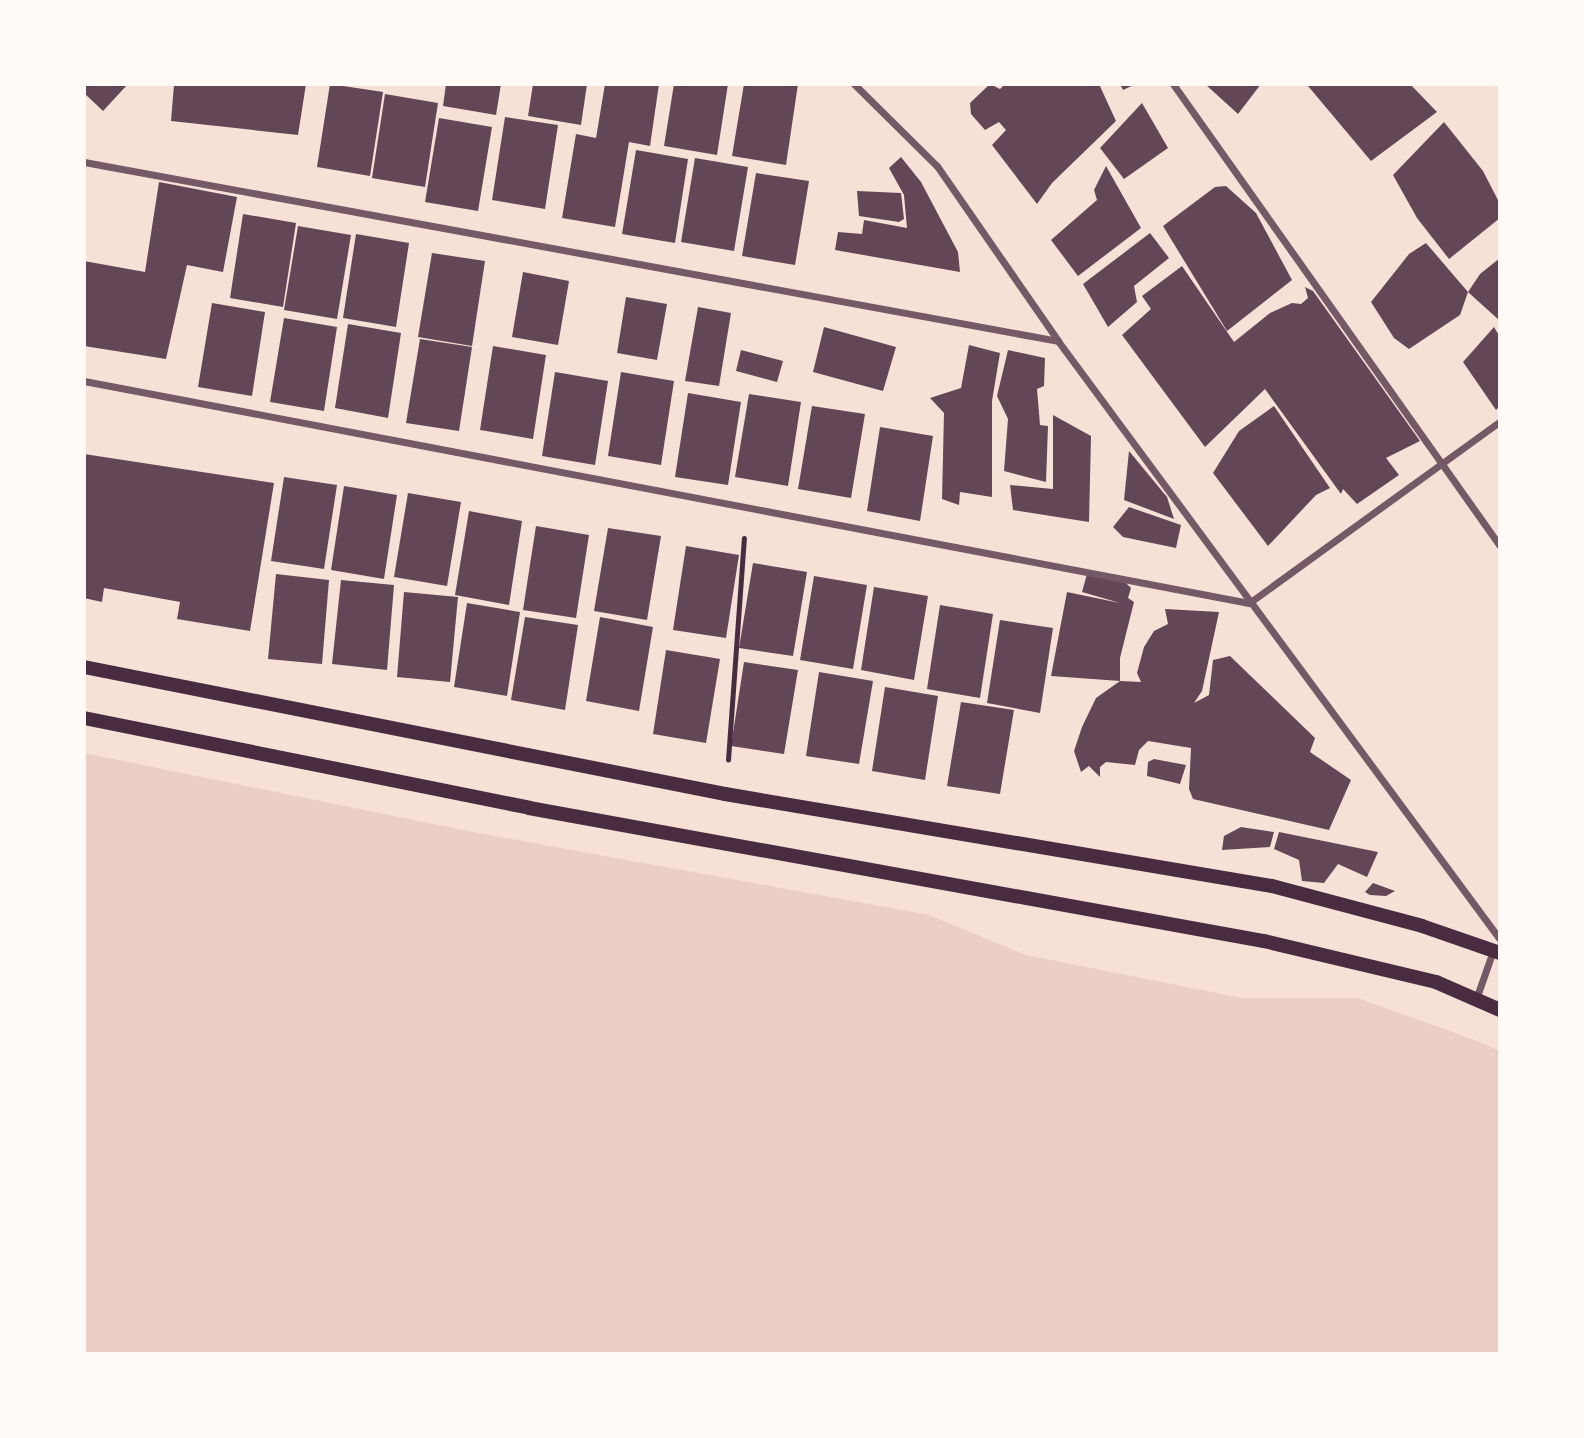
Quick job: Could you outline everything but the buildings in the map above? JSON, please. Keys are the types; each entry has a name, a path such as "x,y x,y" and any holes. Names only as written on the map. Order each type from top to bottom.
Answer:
{"main road":[{"path":"84,667 725,794 1272,886 1498,945"},
{"path":"84,718 543,811 1264,941 1404,974 1500,1010"}],"street":[{"path":"854,84 937,166 1058,341 1498,945 1476,999"},
{"path":"1173,84 1500,546"},
{"path":"84,162 1058,341"},
{"path":"84,381 1249,603 1500,421"}],"path":[{"path":"725,794 747,506"}],"shaded area":[{"path":"84,753 468,831 929,915 1026,955 1242,998 1358,998 1480,1042 1500,1051 1500,1354 84,1354"}]}
